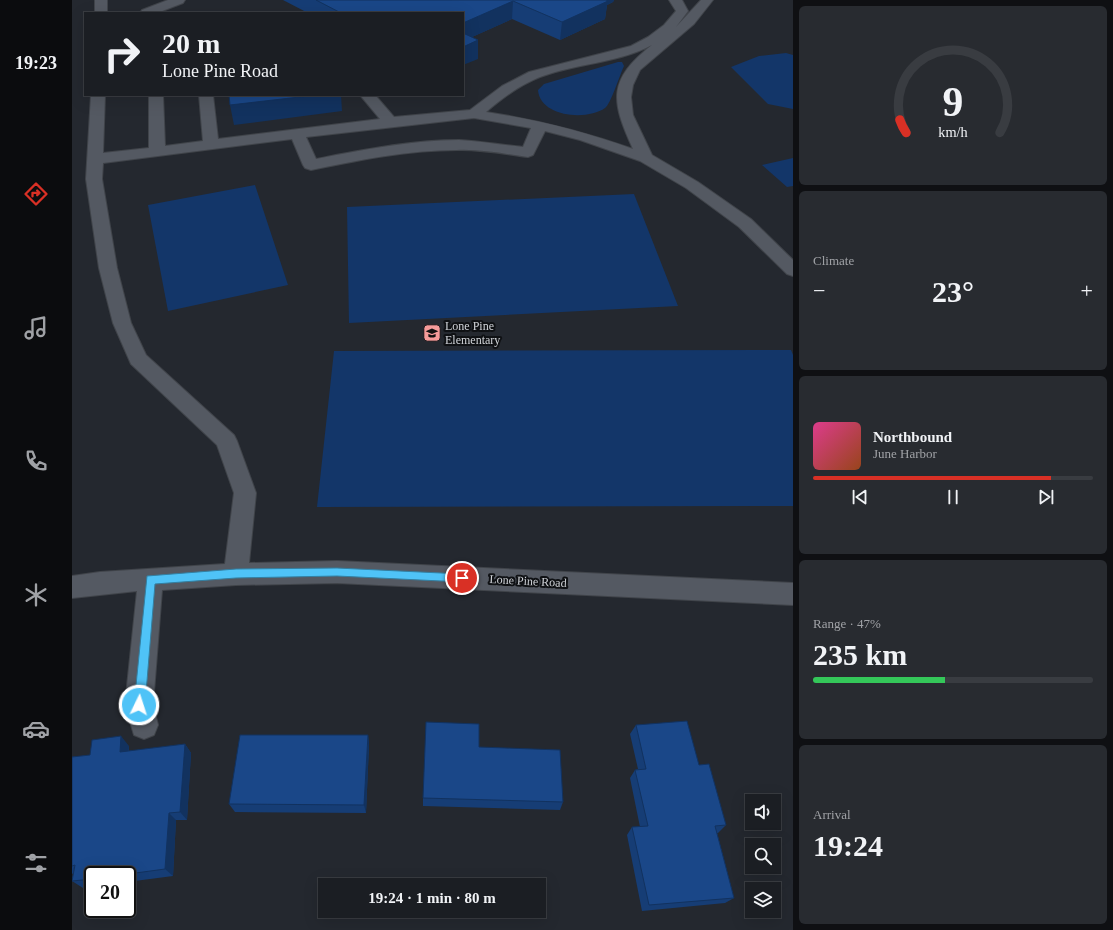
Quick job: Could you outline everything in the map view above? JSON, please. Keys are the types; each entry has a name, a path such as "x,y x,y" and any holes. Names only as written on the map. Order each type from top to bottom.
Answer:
{"street":[{"path":"101,0 101,12"},
{"path":"149,12 179,0"},
{"path":"474,114 526,78 544,71 603,60 638,49 655,38 682,12 679,4 674,0"},
{"path":"645,158 624,111 624,87 634,68 704,6 707,0"},
{"path":"98,96 94,179 108,268 122,323 138,359 226,441 245,493 236,574"},
{"path":"156,96 157,151"},
{"path":"206,96 211,144"},
{"path":"368,96 390,122"},
{"path":"96,158 390,122 474,114 540,125 585,137 645,158 692,185 745,223 793,270"},
{"path":"297,133 311,165 396,150 431,146 460,145 528,152 540,125"},
{"name":"Lone Pine Road","path":"72,587 150,579 236,574 337,572 793,594"},
{"path":"144,725 139,705 150,579"}],"shaded area":[{"path":"786,53 793,55 793,109 768,104 731,67 759,56"},
{"path":"622,62 624,66 613,95 605,108 597,112 576,115 566,114 555,111 547,106 541,99 538,90 544,84"},
{"path":"793,158 793,186 787,187 762,165"},
{"path":"255,185 288,285 168,311 148,205"},
{"path":"634,194 678,306 349,323 347,207"},
{"path":"791,350 793,355 793,506 317,507 334,351"}],"building":[{"path":"316,0 608,1 562,22 513,1 464,23 464,12 339,12"},
{"path":"464,33 478,40 464,47"},
{"path":"229,96 308,96 230,105"},
{"path":"687,721 699,765 709,764 726,825 715,826 734,898 649,905 632,827 648,826 635,770 646,769 636,725"},
{"path":"426,722 479,724 479,747 560,750 563,802 423,798"},
{"path":"240,735 368,735 364,805 229,804"},
{"path":"121,736 120,752 185,744 180,812 169,813 165,869 136,873 136,866 84,866 84,880 72,881 75,865 72,866 72,757 90,755 92,740"}],"place":[{"name":"Lone Pine Elementary","path":"432,333"}],"route":[{"path":"139,705 150,579 236,574 337,572 462,578"}]}
